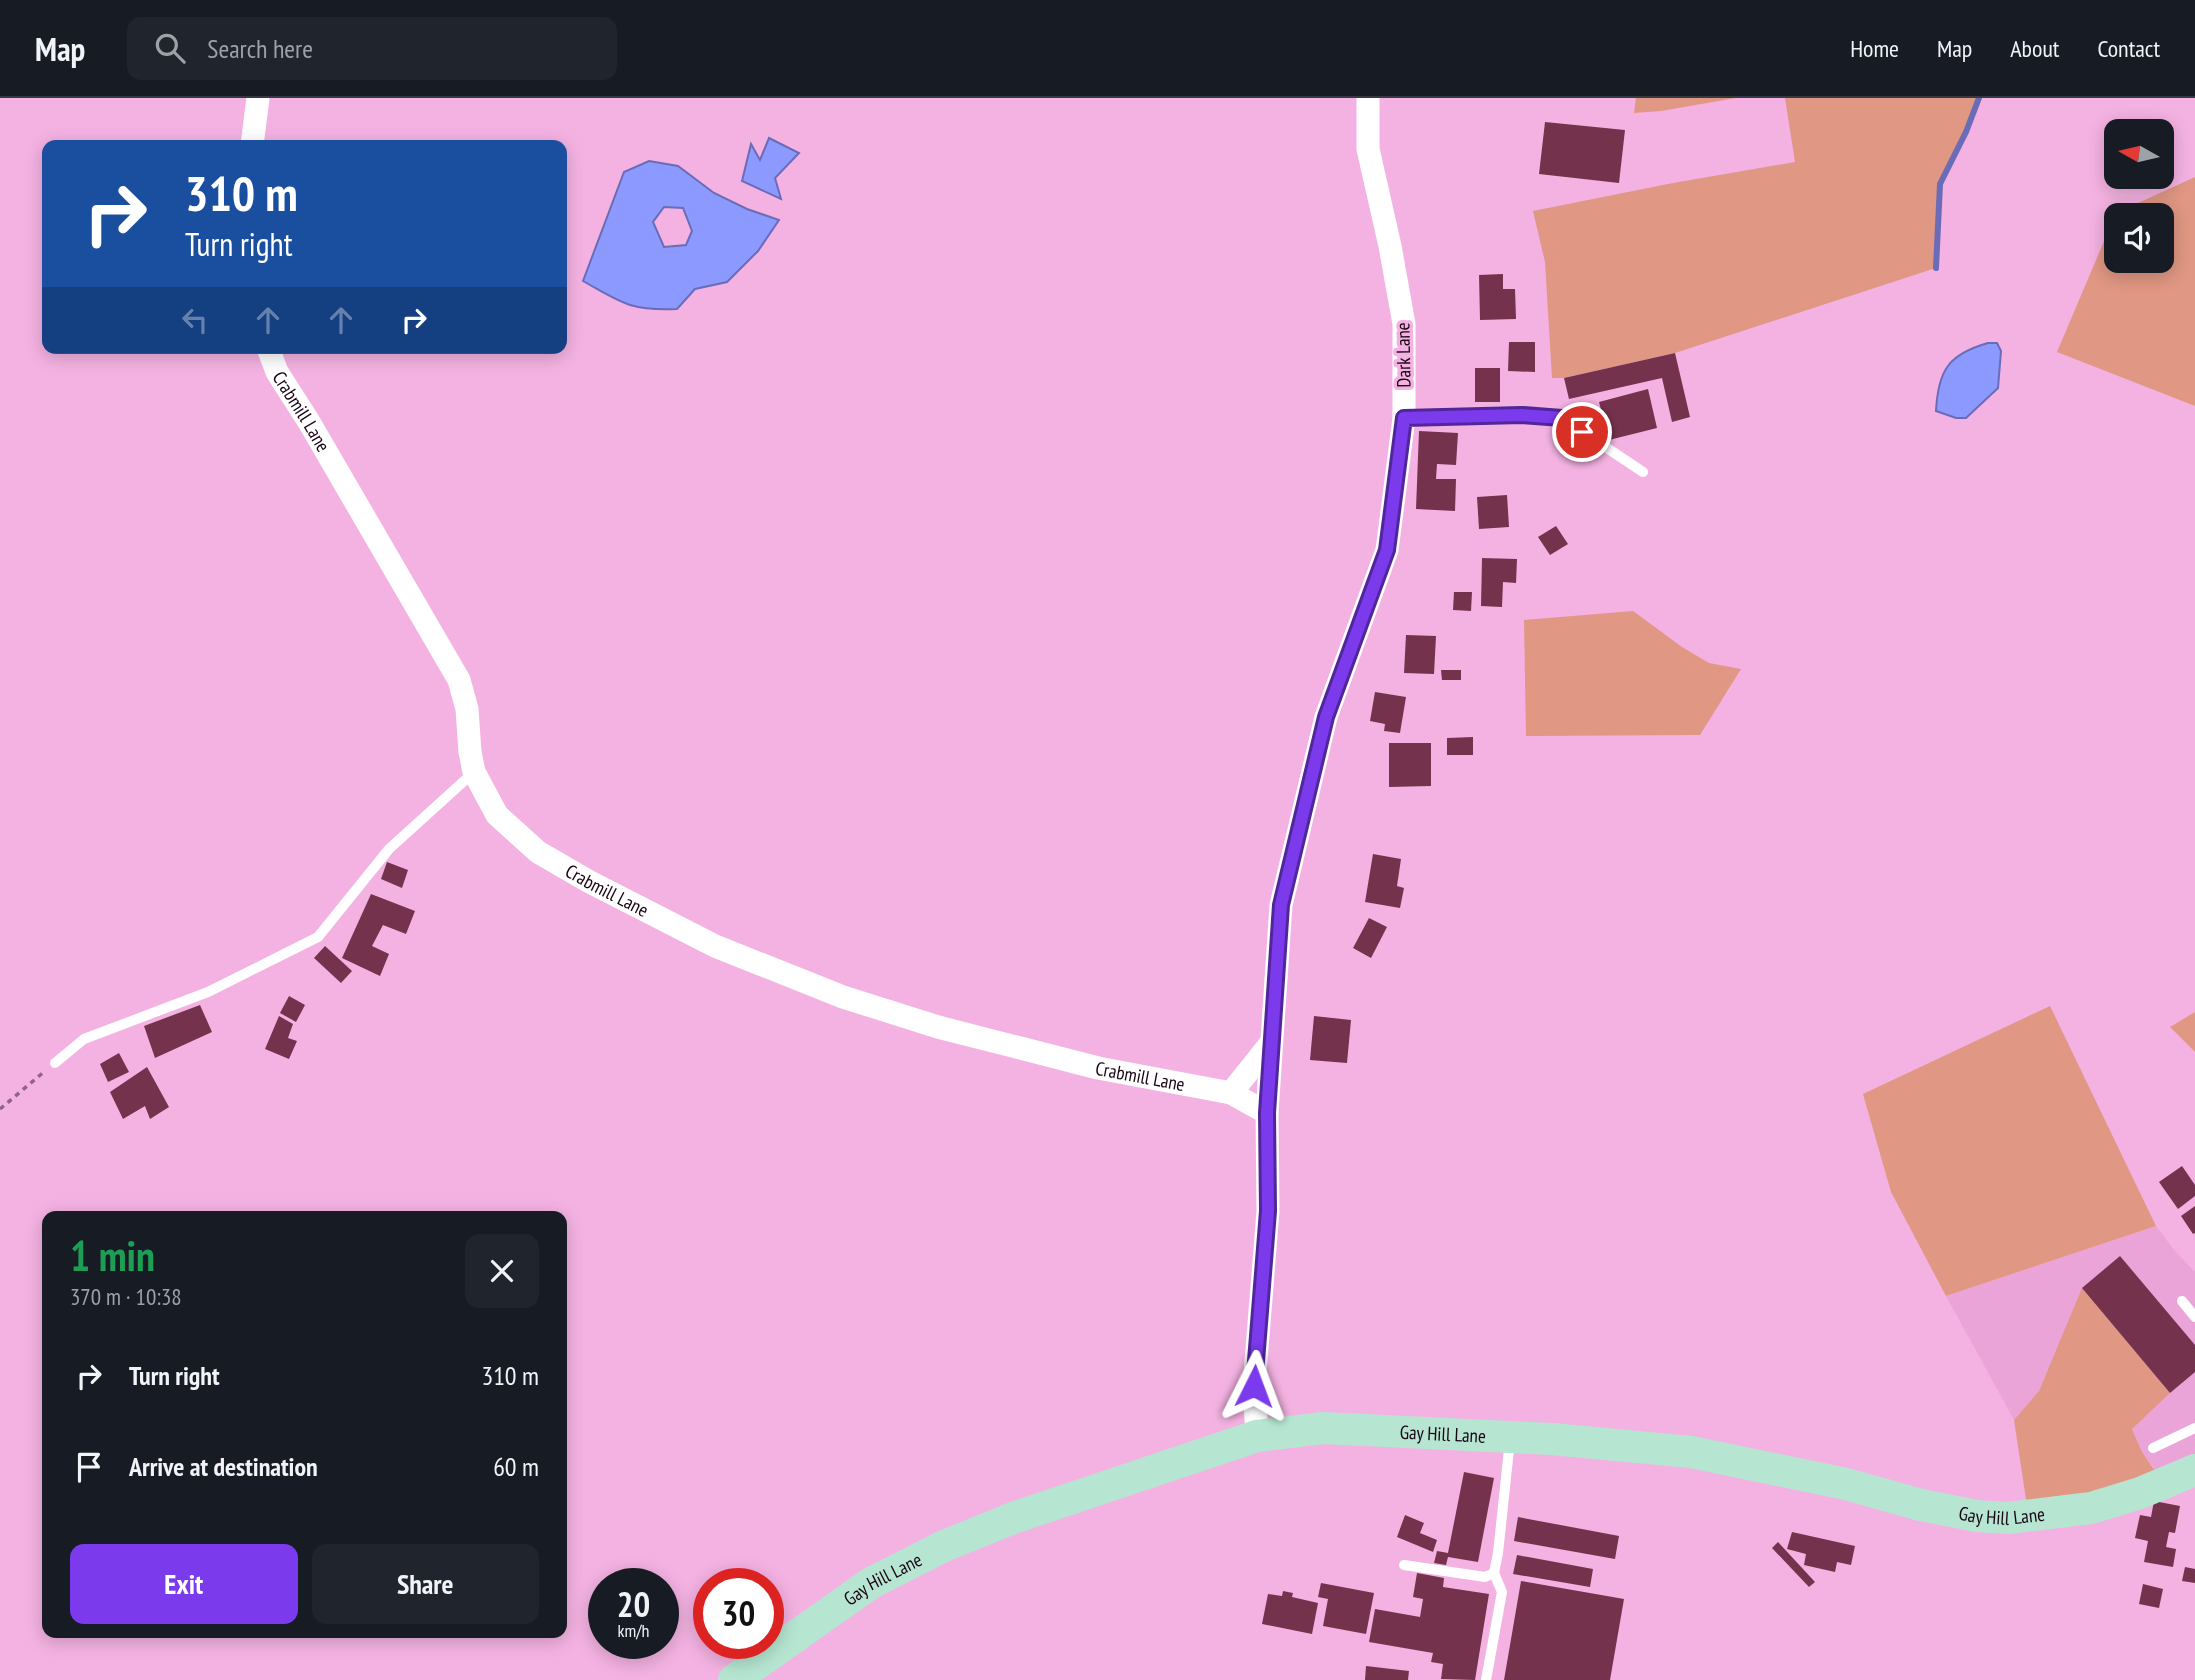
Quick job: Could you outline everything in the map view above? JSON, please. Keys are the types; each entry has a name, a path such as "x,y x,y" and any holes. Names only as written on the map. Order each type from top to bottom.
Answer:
{"street":[{"path":"253,140 258,98"},
{"name":"Dark Lane","path":"1257,1436 1254,1386 1268,1211 1267,1113 1281,905 1326,717 1387,550 1404,418 1404,324 1368,149 1368,98"},
{"name":"Crabmill Lane","path":"270,354 277,372 309,422 458,680 467,709 474,772 497,815 538,852 588,881 715,946 843,997 938,1027 1098,1068 1231,1093 1267,1113"},
{"path":"1231,1093 1272,1043"},
{"name":"Gay Hill Lane","path":"734,1680 871,1583 944,1546 1013,1518 1257,1436 1323,1429 1510,1437 1691,1452 1846,1484 1921,1505 1976,1516 2008,1518 2091,1508 2140,1493 2195,1470"}],"lane":[{"path":"1404,418 1522,415 1562,418 1643,472"},
{"path":"54,1063 84,1039 208,992 318,937 389,849 474,772"},
{"path":"2182,1301 2195,1317"},
{"path":"2153,1448 2195,1428"},
{"path":"1486,1680 1502,1592 1494,1573 1510,1437"},
{"path":"1404,1565 1485,1577 1494,1573"}],"path":[{"path":"0,1109 54,1063"}],"shaded area":[{"path":"1636,98 1736,98 1634,113"},
{"path":"1785,98 1979,98 1966,132 1940,184 1936,268 1675,353 1564,378 1552,378 1545,262 1533,211 1795,162"},
{"path":"2195,177 2195,406 2057,352 2104,241 2104,273 2174,273 2174,203 2138,203 2174,189 2174,187"},
{"path":"1633,611 1709,663 1741,669 1700,735 1526,736 1524,620"},
{"path":"2050,1006 2156,1226 1946,1296 1891,1192 1863,1094"},
{"path":"2195,1012 2195,1052 2170,1027"},
{"path":"2156,1226 2195,1272 2195,1457 2157,1473 2142,1452 2132,1429 2170,1393 2082,1289 2039,1391 2014,1420 1946,1296"},
{"path":"2082,1288 2170,1393 2132,1429 2142,1452 2157,1474 2135,1483 2027,1506 2014,1420 2039,1391"}],"water":[{"path":"769,138 799,153 775,178 781,199 742,181 751,144 760,160"},
{"path":"649,161 678,166 714,193 747,209 779,220 758,251 727,282 695,289 677,309 648,309 627,304 583,281 624,172","holes":["664,207 683,208 692,231 686,245 664,247 653,222"]},
{"path":"1988,343 1997,343 2001,351 1998,388 1966,418 1956,418 1936,411 1939,385 1948,366 1964,352"}],"building":[{"path":"1545,122 1625,130 1619,183 1539,174"},
{"path":"1503,274 1503,289 1515,289 1516,319 1480,320 1479,275"},
{"path":"1509,342 1535,342 1535,372 1508,371"},
{"path":"1675,353 1690,417 1672,422 1662,378 1569,399 1564,378"},
{"path":"1475,368 1500,368 1500,402 1475,402"},
{"path":"1648,389 1657,428 1609,440 1599,402"},
{"path":"1419,431 1458,433 1456,465 1437,464 1436,479 1456,479 1455,511 1416,509"},
{"path":"1507,495 1509,527 1479,529 1477,497"},
{"path":"1556,526 1568,544 1550,555 1538,537"},
{"path":"1482,558 1517,559 1516,583 1503,582 1502,607 1481,606"},
{"path":"1454,592 1472,592 1471,611 1453,610"},
{"path":"1406,635 1436,636 1434,674 1404,673"},
{"path":"1441,670 1461,670 1461,680 1442,680"},
{"path":"1375,692 1406,697 1400,733 1384,731 1385,724 1370,721"},
{"path":"1473,737 1473,755 1447,755 1447,738"},
{"path":"1389,743 1431,743 1431,786 1389,787"},
{"path":"1373,854 1401,859 1397,886 1404,888 1400,908 1365,902"},
{"path":"387,862 408,870 402,888 381,879"},
{"path":"371,894 415,911 406,934 383,925 372,946 389,954 380,976 342,958"},
{"path":"1369,918 1387,927 1371,958 1353,948"},
{"path":"325,946 352,971 341,983 314,958"},
{"path":"289,996 305,1005 296,1022 280,1013"},
{"path":"200,1005 212,1032 155,1058 144,1026"},
{"path":"279,1016 293,1024 288,1038 297,1041 289,1059 265,1049"},
{"path":"1314,1016 1351,1020 1347,1063 1310,1060"},
{"path":"119,1053 129,1072 108,1082 100,1064"},
{"path":"147,1067 169,1107 150,1119 145,1106 123,1119 110,1092"},
{"path":"2182,1166 2195,1185 2195,1196 2178,1209 2159,1182"},
{"path":"2195,1206 2195,1233 2193,1234 2181,1216"},
{"path":"2120,1256 2195,1345 2195,1372 2170,1393 2082,1288"},
{"path":"1464,1472 1494,1478 1478,1562 1448,1557 1446,1565 1434,1563 1437,1551 1448,1553"},
{"path":"2154,1501 2180,1506 2175,1533 2169,1532 2166,1547 2176,1549 2173,1567 2144,1562 2148,1541 2135,1538 2140,1515 2151,1517"},
{"path":"1405,1515 1424,1523 1420,1533 1437,1540 1433,1552 1397,1537"},
{"path":"1518,1517 1619,1536 1615,1559 1514,1541"},
{"path":"1792,1532 1855,1546 1851,1565 1837,1562 1835,1572 1804,1565 1806,1554 1787,1549"},
{"path":"1778,1542 1815,1582 1809,1587 1772,1548"},
{"path":"1517,1555 1593,1569 1590,1587 1513,1574"},
{"path":"2185,1567 2195,1569 2195,1583 2182,1581"},
{"path":"1417,1573 1444,1578 1443,1587 1489,1594 1475,1680 1441,1679 1443,1664 1431,1662 1433,1653 1369,1642 1375,1609 1420,1617 1423,1599 1413,1597"},
{"path":"1521,1581 1624,1599 1610,1680 1504,1680"},
{"path":"1321,1583 1374,1593 1366,1634 1323,1626 1328,1599 1318,1597"},
{"path":"2143,1584 2163,1589 2159,1608 2139,1604"},
{"path":"1283,1591 1293,1593 1292,1597 1318,1603 1312,1634 1262,1624 1268,1594 1282,1596"},
{"path":"1366,1666 1409,1671 1408,1680 1365,1680"}],"waterway":[{"path":"1936,268 1940,184 1966,132 1979,98"}],"route":[{"path":"1254,1386 1268,1211 1267,1113 1281,905 1326,717 1387,550 1404,418 1522,415 1562,418 1582,432"}]}
